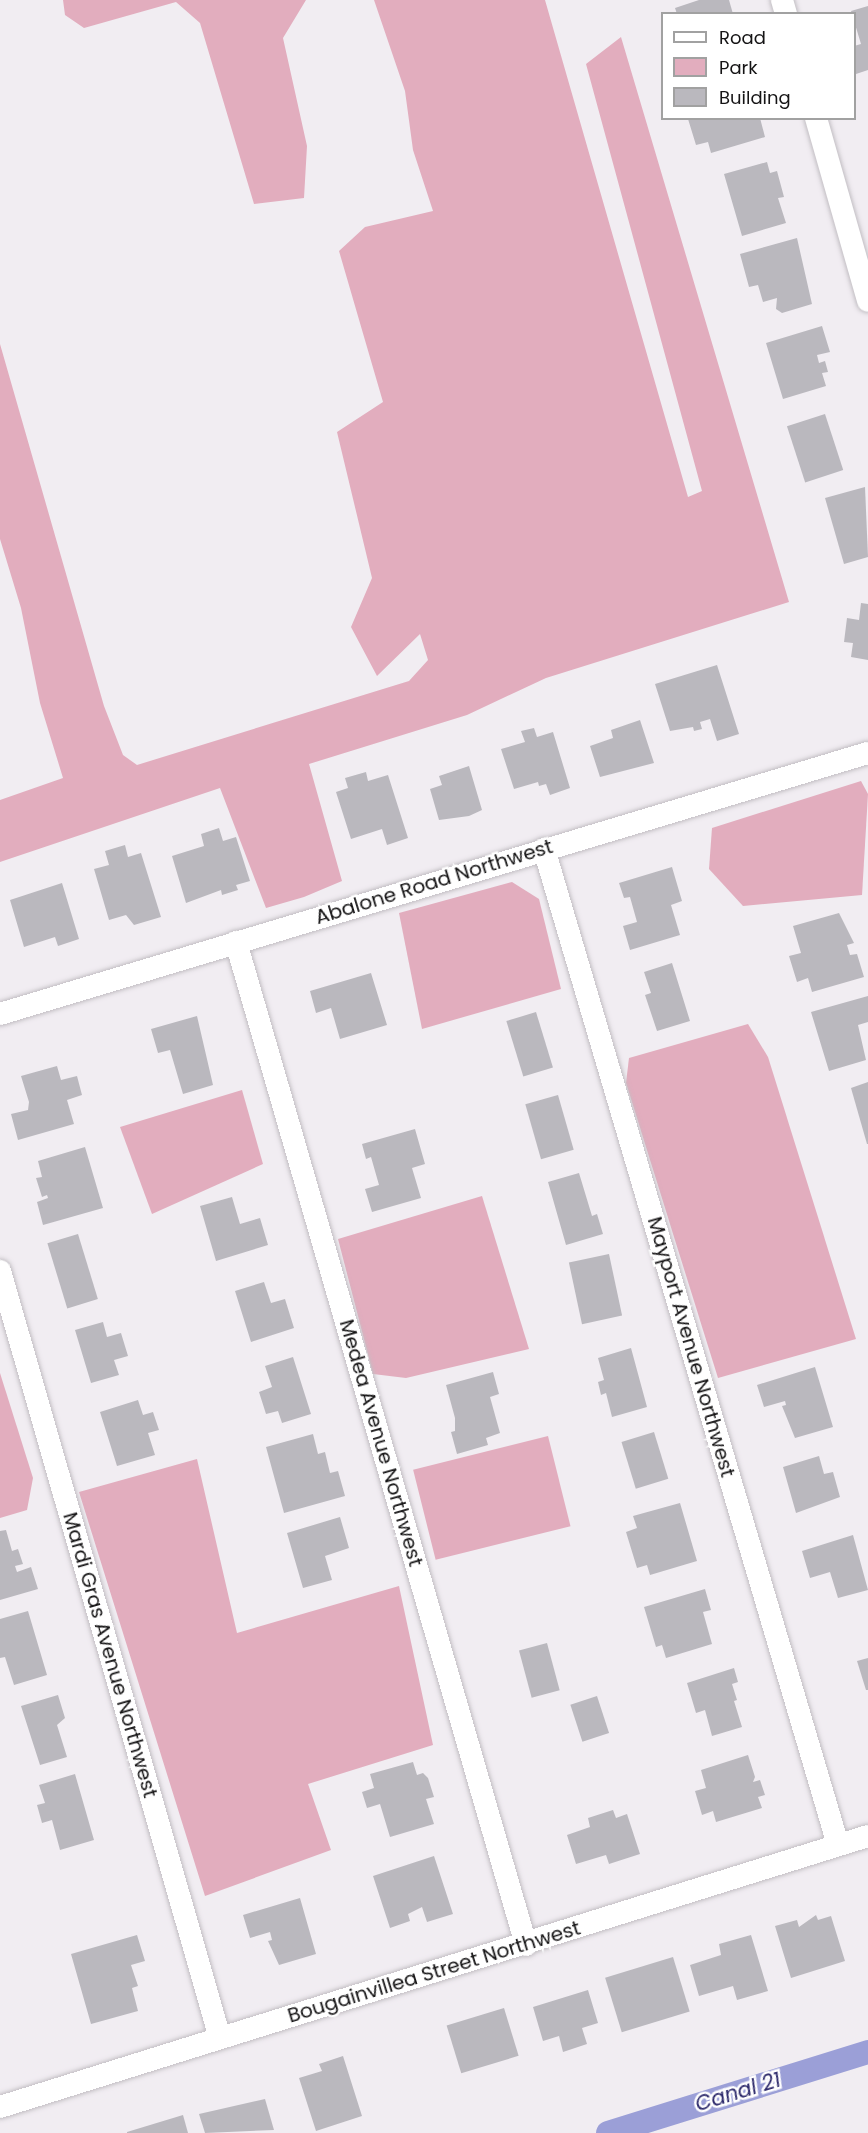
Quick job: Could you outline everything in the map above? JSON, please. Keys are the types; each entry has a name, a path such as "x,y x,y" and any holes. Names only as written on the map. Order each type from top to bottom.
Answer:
{"street":[{"path":"817,120 861,250 868,301"},
{"name":"Abalone Road Northwest","path":"0,1014 868,753"},
{"name":"Mayport Avenue Northwest","path":"544,849 838,1845"},
{"name":"Medea Avenue Northwest","path":"236,942 526,1945"},
{"name":"Mardi Gras Avenue Northwest","path":"0,1271 220,2038"},
{"name":"Bougainvillea Street Northwest","path":"0,2107 526,1945 868,1836"}],"green space":[{"path":"63,0 306,0 283,38 307,146 304,198 254,204 200,23 176,2 84,28 65,15"},
{"path":"374,0 545,0 688,497 702,491 586,64 621,37 789,602 546,678 467,715 309,764 342,881 304,897 266,908 220,788 0,862 0,800 63,778 40,703 21,608 0,539 0,344 104,706 123,755 137,765 409,681 428,660 420,634 377,676 351,627 372,578 337,432 383,402 339,251 365,227 433,211 413,150 405,91"},
{"path":"861,781 868,794 862,895 743,906 709,869 712,828"},
{"path":"512,882 539,899 561,989 422,1029 399,913"},
{"path":"748,1024 768,1057 856,1339 718,1378 626,1083 629,1058"},
{"path":"242,1090 263,1164 152,1214 120,1127"},
{"path":"482,1196 529,1349 406,1378 373,1374 338,1239"},
{"path":"0,1373 33,1478 27,1510 0,1518"},
{"path":"548,1436 570,1526 436,1560 413,1470"},
{"path":"197,1459 237,1633 399,1586 433,1745 308,1784 331,1850 205,1896 79,1492"}],"building":[{"path":"699,0 729,0 732,12 676,12 675,8"},
{"path":"868,6 868,70 856,74 856,45 861,44 856,28 856,12 851,11"},
{"path":"688,120 761,120 765,137 711,153 708,142 696,145"},
{"path":"767,162 770,173 777,171 784,197 778,198 786,223 742,236 724,174"},
{"path":"797,238 812,304 782,313 776,309 777,298 763,302 758,285 749,287 740,254"},
{"path":"822,326 830,352 817,355 819,363 825,361 828,372 822,373 826,386 783,399 766,343"},
{"path":"825,414 843,470 805,482 787,426"},
{"path":"865,487 868,557 844,564 825,498"},
{"path":"861,603 868,604 868,660 851,657 853,643 844,642 847,618 859,620"},
{"path":"717,665 739,734 717,741 710,719 700,722 702,729 694,731 693,727 670,731 655,684"},
{"path":"640,720 654,763 600,777 590,746 613,738 611,730"},
{"path":"534,728 537,737 553,732 570,788 550,795 546,784 539,786 538,782 514,789 501,749 525,742 521,731"},
{"path":"469,766 482,810 469,816 439,820 430,789 442,785 439,776"},
{"path":"366,772 368,781 388,775 408,838 387,845 382,829 351,839 336,792 348,788 345,778"},
{"path":"219,828 223,841 236,837 250,881 236,885 238,890 222,895 221,890 186,903 172,856 204,846 201,834"},
{"path":"125,845 128,857 141,853 161,917 134,925 126,915 109,920 94,869 109,865 105,851"},
{"path":"672,867 682,901 671,905 680,935 630,950 623,926 637,922 630,897 624,898 619,883"},
{"path":"62,883 79,939 58,946 55,937 24,947 10,900"},
{"path":"839,913 854,943 847,945 850,955 857,954 864,977 812,992 808,978 797,982 789,956 801,953 793,926"},
{"path":"672,963 690,1021 657,1031 645,995 651,993 644,972"},
{"path":"371,973 387,1025 340,1039 331,1008 316,1013 310,991"},
{"path":"868,996 868,1022 858,1025 866,1060 829,1071 811,1012"},
{"path":"536,1012 553,1067 523,1077 506,1021"},
{"path":"197,1016 213,1085 183,1094 170,1050 158,1053 151,1029"},
{"path":"57,1066 61,1080 77,1076 82,1095 67,1100 74,1124 18,1140 11,1114 28,1110 29,1102 21,1076"},
{"path":"868,1082 868,1144 867,1144 851,1088"},
{"path":"558,1095 574,1150 541,1159 525,1104"},
{"path":"415,1129 425,1164 412,1168 421,1198 372,1212 365,1189 379,1185 371,1157 366,1159 362,1144"},
{"path":"85,1147 103,1208 43,1225 37,1202 48,1198 47,1195 42,1197 36,1178 42,1177 38,1161"},
{"path":"579,1173 592,1216 597,1214 603,1234 566,1245 548,1182"},
{"path":"232,1197 240,1224 260,1218 268,1245 216,1261 200,1206"},
{"path":"78,1234 98,1299 67,1308 47,1243"},
{"path":"609,1254 622,1316 582,1324 569,1263"},
{"path":"264,1282 271,1303 285,1299 294,1328 251,1342 235,1291"},
{"path":"103,1322 107,1337 121,1333 128,1356 114,1360 119,1375 91,1383 75,1330"},
{"path":"631,1348 647,1407 612,1417 606,1393 601,1395 598,1382 604,1380 598,1358"},
{"path":"293,1357 311,1414 282,1423 278,1411 266,1414 259,1392 272,1387 265,1366"},
{"path":"815,1367 833,1427 795,1438 782,1406 786,1405 785,1401 764,1407 757,1385"},
{"path":"493,1372 499,1394 490,1397 500,1433 486,1438 488,1445 457,1454 451,1432 455,1431 455,1418 446,1385"},
{"path":"138,1400 143,1415 153,1412 159,1430 148,1433 155,1455 117,1466 100,1412"},
{"path":"654,1432 668,1479 636,1489 621,1442"},
{"path":"313,1434 318,1454 325,1452 330,1473 338,1471 345,1496 284,1513 266,1447"},
{"path":"819,1456 824,1474 833,1472 840,1497 796,1513 783,1467"},
{"path":"680,1503 697,1561 650,1575 647,1565 637,1568 626,1532 637,1528 633,1516"},
{"path":"340,1517 349,1548 325,1556 332,1580 303,1588 287,1533"},
{"path":"6,1530 12,1551 18,1549 23,1564 15,1566 17,1572 31,1567 38,1589 0,1600 0,1531"},
{"path":"853,1535 868,1590 838,1598 830,1572 810,1578 802,1551"},
{"path":"705,1589 711,1610 703,1612 712,1644 666,1658 662,1645 656,1647 644,1607"},
{"path":"28,1611 47,1675 14,1685 5,1657 0,1658 0,1619"},
{"path":"547,1643 560,1690 532,1698 519,1651"},
{"path":"868,1658 868,1690 866,1690 857,1661"},
{"path":"734,1668 738,1682 732,1684 737,1700 734,1701 742,1727 712,1736 705,1710 696,1713 687,1683"},
{"path":"58,1695 65,1718 57,1725 67,1757 40,1765 21,1706"},
{"path":"597,1696 609,1733 582,1742 570,1705"},
{"path":"748,1755 755,1777 753,1782 760,1780 765,1795 758,1797 762,1808 716,1822 713,1811 702,1815 695,1791 706,1788 701,1770"},
{"path":"413,1762 417,1775 423,1773 428,1778 434,1797 426,1799 434,1824 390,1837 380,1804 367,1808 362,1792 374,1788 370,1774"},
{"path":"75,1774 94,1840 60,1850 52,1820 42,1823 37,1805 45,1803 39,1785"},
{"path":"613,1810 616,1818 627,1814 640,1854 609,1864 606,1855 576,1864 567,1835 590,1827 588,1818"},
{"path":"434,1856 453,1914 427,1922 422,1907 408,1914 410,1921 390,1928 373,1876"},
{"path":"300,1898 316,1954 279,1965 268,1941 272,1940 270,1932 250,1938 243,1915"},
{"path":"816,1915 818,1920 831,1916 845,1961 791,1978 775,1926 797,1920 799,1927"},
{"path":"137,1935 145,1961 131,1965 138,1986 132,1988 138,2011 91,2024 71,1954"},
{"path":"751,1935 768,1991 737,2000 733,1986 699,1996 690,1965 721,1955 719,1944"},
{"path":"673,1957 690,2012 622,2032 605,1978"},
{"path":"588,1990 598,2023 582,2028 587,2044 563,2052 559,2036 543,2041 533,2007"},
{"path":"504,2008 519,2056 461,2073 447,2026"},
{"path":"343,2056 362,2116 316,2131 299,2078 322,2071 319,2064"},
{"path":"265,2099 274,2130 205,2133 199,2114"},
{"path":"183,2115 188,2133 127,2133 127,2132"}],"waterway":[{"name":"Canal 21","path":"608,2133 868,2052"}]}
